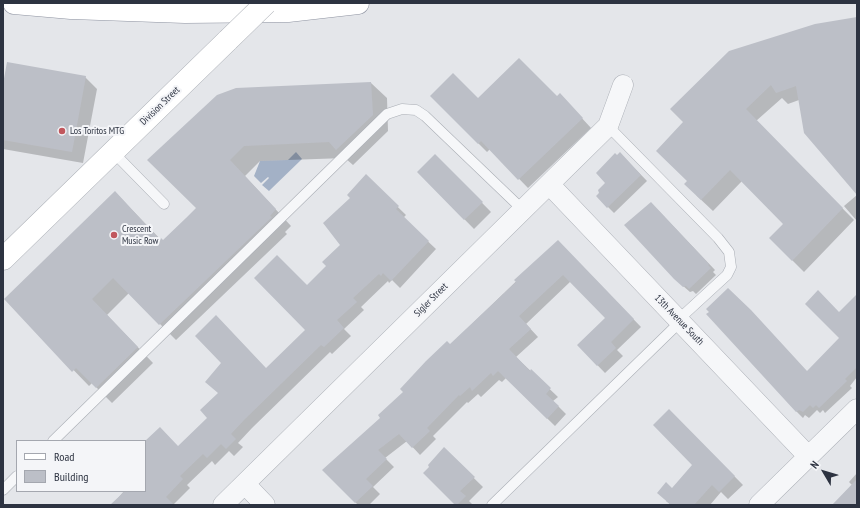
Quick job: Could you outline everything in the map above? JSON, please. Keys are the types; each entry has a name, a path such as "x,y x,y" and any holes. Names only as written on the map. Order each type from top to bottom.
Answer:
{"main road":[{"path":"14,3 71,8 185,12 288,11 358,3"},
{"name":"Division Street","path":"3,259 266,3"}],"street":[{"name":"Sigler Street","path":"223,505 608,126 624,85"},
{"name":"13th Avenue South","path":"549,184 808,456"},
{"path":"761,504 857,409"},
{"path":"245,484 265,505"}],"lane":[{"path":"54,440 387,114 402,109 416,110 425,116 523,210"},
{"path":"492,505 726,275 731,267 729,252 718,238 608,126"},
{"path":"113,152 164,204"},
{"path":"3,490 16,477"}],"water":[{"path":"296,152 302,159 269,191 262,185 269,178 268,177 261,183 254,176 260,161 288,160"}],"building":[{"path":"857,17 857,195 804,133 796,86 776,93 771,85 746,109 843,208 792,261 769,238 783,224 730,170 701,200 684,184 687,181 656,151 683,122 670,109 729,51 815,24"},
{"path":"519,58 557,96 560,93 583,118 518,180 481,141 478,144 430,96 453,73 478,98"},
{"path":"7,62 86,76 72,152 3,140 3,84"},
{"name":"Crescent Music Row","path":"371,82 373,115 336,150 329,142 244,146 230,160 276,209 270,216 272,217 159,325 113,278 92,299 138,347 96,388 76,368 72,372 4,299 115,191 160,240 161,238 163,240 186,218 196,208 147,160 217,95 236,88"},
{"path":"620,152 641,175 607,208 596,196 599,193 598,190 605,183 596,173 615,153 617,155"},
{"path":"435,154 483,202 464,220 417,172"},
{"path":"366,174 399,206 396,209 429,241 391,281 383,273 381,276 379,274 353,298 357,302 337,320 344,328 324,347 321,345 244,420 231,434 236,439 226,449 221,444 207,458 203,454 180,476 183,479 166,497 174,505 110,505 124,492 146,492 146,440 160,427 178,446 207,418 200,410 218,393 205,382 221,363 195,336 216,315 266,368 305,330 254,278 277,255 307,285 326,266 322,262 340,245 323,223 350,198 347,195"},
{"path":"651,202 709,264 708,265 711,268 689,289 686,286 683,287 674,279 624,225"},
{"path":"558,240 634,319 611,342 616,348 597,366 577,345 605,318 563,275 519,316 531,329 509,349 530,371 531,369 551,388 546,394 559,406 547,419 498,371 493,376 491,373 472,391 470,387 460,396 459,395 427,428 430,431 412,448 399,434 378,450 387,459 366,479 373,486 355,503 322,470 380,418 378,415 403,392 400,389 426,361 447,341 450,344 516,282 514,280"},
{"path":"728,288 751,310 807,371 839,338 805,304 818,290 839,312 857,294 857,367 845,379 847,381 819,408 816,405 813,408 810,405 803,412 799,410 796,412 706,314 709,312 706,309"},
{"path":"669,409 735,476 719,492 712,485 694,505 671,505 657,493 666,482 672,488 692,465 653,425"},
{"path":"444,447 475,477 460,491 466,496 457,505 455,505 423,473"},
{"path":"857,479 857,505 832,505"}],"place":[{"name":"Los Toritos MTG","path":"62,131"},
{"name":"Crescent Music Row","path":"114,235"}]}
